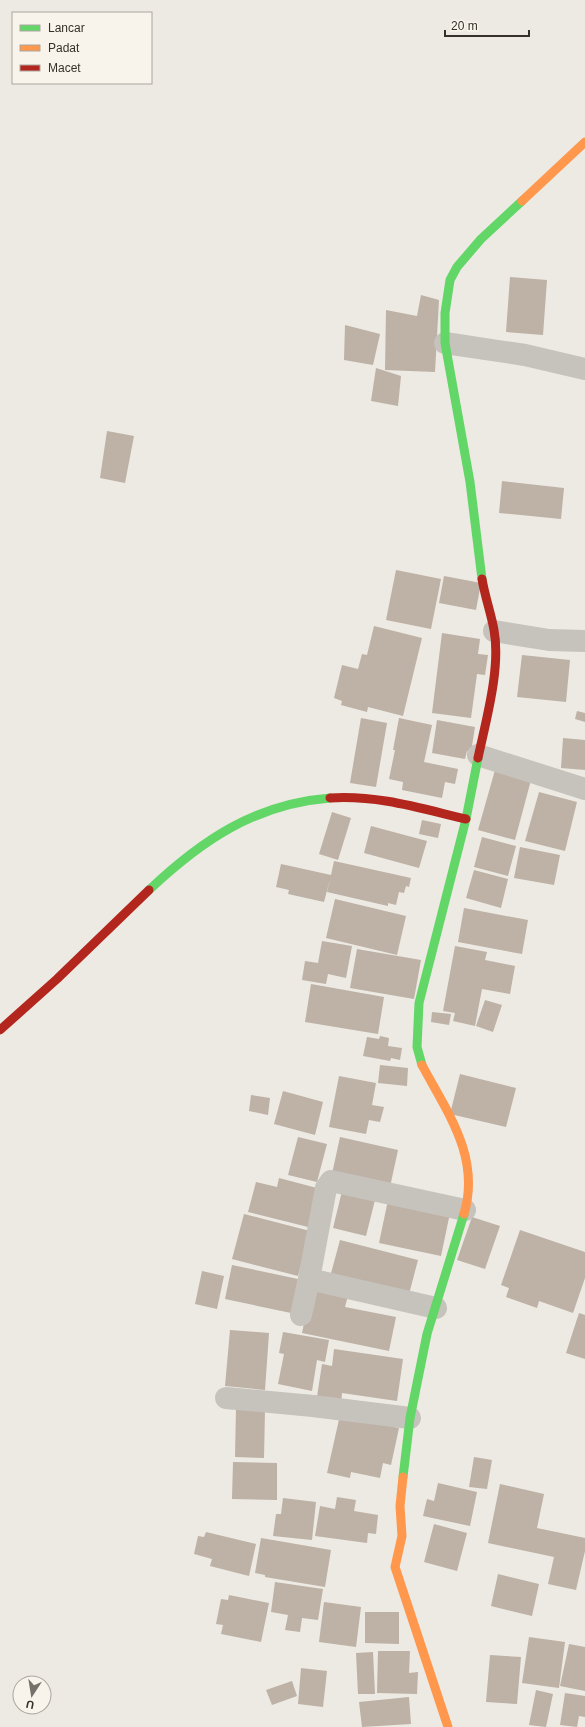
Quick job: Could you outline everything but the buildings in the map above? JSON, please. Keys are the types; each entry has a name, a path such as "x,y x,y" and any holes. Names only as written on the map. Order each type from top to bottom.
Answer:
{"street":[{"path":"448,1727 395,1567 402,1536 400,1506 410,1418 427,1334 465,1210 469,1174 461,1139 420,1062 417,1047 417,1030 420,1003 466,819 495,672 494,631 485,599 470,482 445,343 446,297 450,280 457,267 481,239 585,142"},
{"path":"445,343 525,355 585,369"},
{"path":"494,631 549,640 585,641"},
{"path":"478,755 585,789"},
{"path":"0,1030 38,998 179,861 210,838 234,823 266,810 293,803 332,799 368,799 403,803 466,819"},
{"path":"301,1315 326,1188 331,1181 465,1210"},
{"path":"309,1279 436,1308"},
{"path":"226,1398 410,1418"}],"traffic: fast":[{"path":"482,579 470,482 445,343 445,313 450,280 457,267 481,239 522,201"},
{"path":"422,1065 417,1047 419,1003 466,819 478,758"},
{"path":"149,890 189,855 210,840 231,828 278,808 330,798"},
{"path":"403,1477 410,1418 427,1334 464,1214"}],"traffic: slow":[{"path":"522,201 585,142"},
{"path":"422,1065 451,1118 465,1154 468,1173 468,1193 464,1214"},
{"path":"403,1477 400,1506 402,1536 395,1567 448,1727"}],"traffic: jam":[{"path":"478,758 492,694 496,661 494,630 482,579"},
{"path":"330,798 365,798 382,800 466,819"},
{"path":"0,1030 57,979 149,890"}]}
